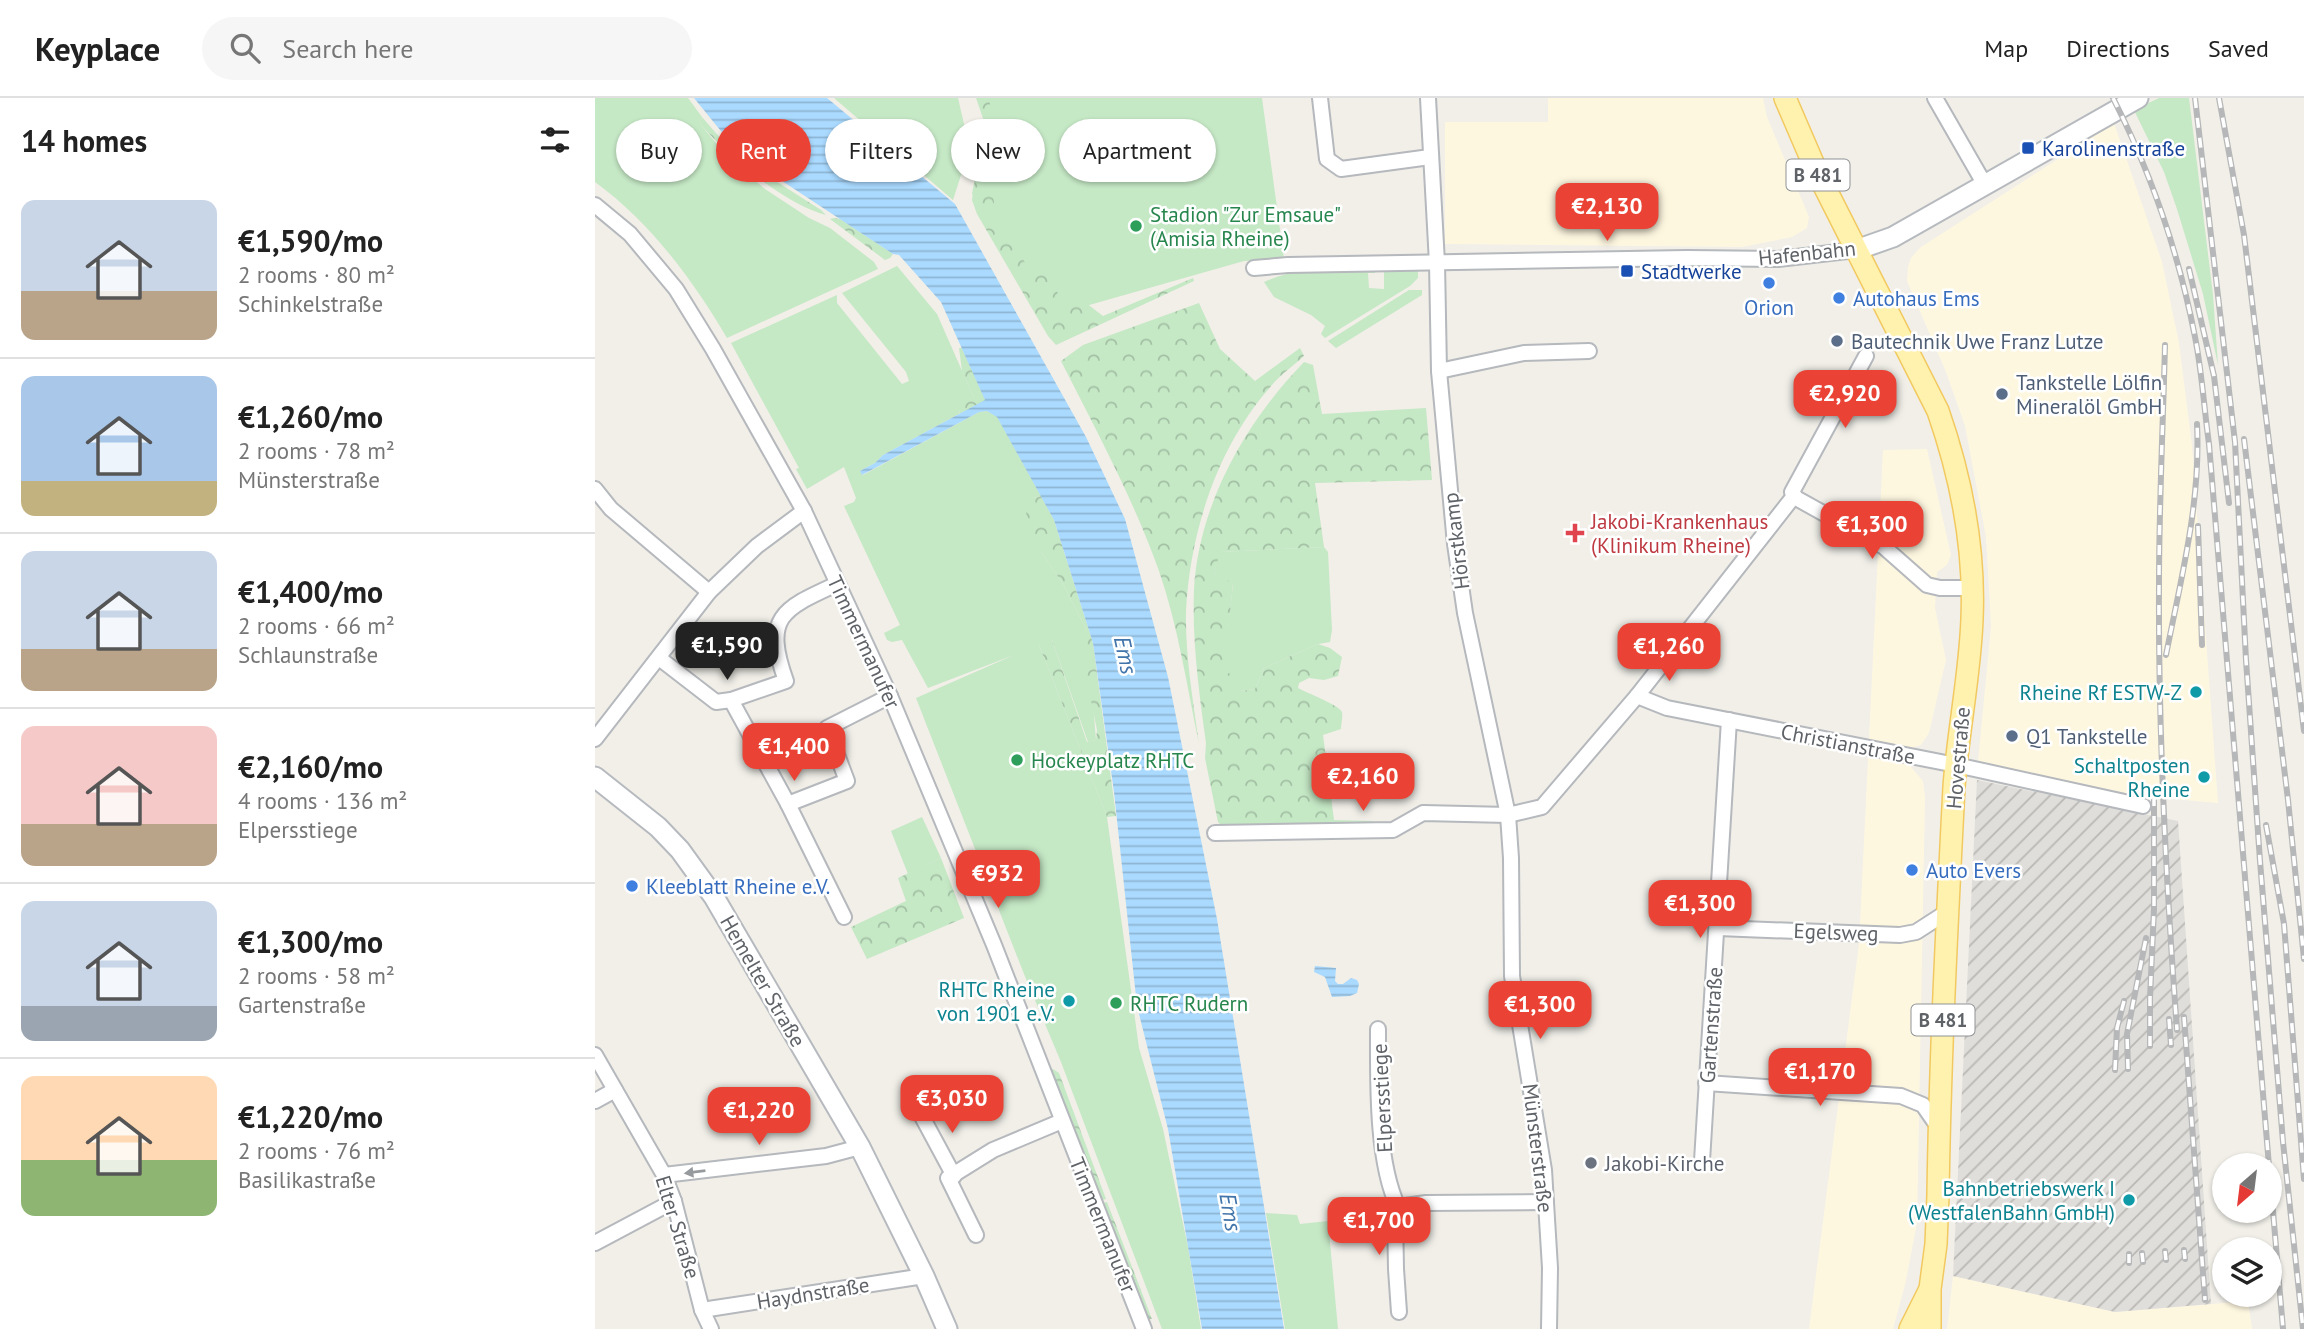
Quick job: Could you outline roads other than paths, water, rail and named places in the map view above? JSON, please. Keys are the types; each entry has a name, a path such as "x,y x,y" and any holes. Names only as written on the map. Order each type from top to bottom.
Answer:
{"main road":[{"name":"B 481","path":"1785,98 1816,170 1856,250"},
{"name":"Hafenbahn","path":"1856,250 1893,237 2138,98"},
{"name":"Hovestraße","path":"1856,250 1928,388 1949,443 1959,482 1969,543 1972,620 1956,765 1947,912 1936,1244 1930,1289 1930,1329"},
{"name":"Hemelter Straße","path":"595,776 658,827 680,850 703,881 860,1147 924,1276 947,1329"},
{"name":"Hovestraße","path":"1910,1329 1930,1289"}],"street":[{"path":"1320,98 1327,159 1341,169 1430,157"},
{"name":"Hörstkamp","path":"1428,98 1437,263 1439,371 1458,569 1508,815"},
{"path":"1935,98 1985,185"},
{"name":"Timmermanufer","path":"595,205 630,234 676,289 804,511 890,696 994,945 1144,1329"},
{"name":"Hafenbahn","path":"1437,263 1778,259 1856,250"},
{"path":"1254,268 1437,263"},
{"path":"1439,371 1524,353 1589,351"},
{"path":"1215,833 1393,830 1423,813 1508,815 1542,807 1637,696 1793,494 1866,356"},
{"path":"595,489 611,509 709,592"},
{"path":"1793,494 1884,547 1927,584 1940,588 1972,588"},
{"path":"595,516 611,509"},
{"path":"595,739 709,592 757,546 804,511"},
{"path":"659,658 716,702 786,681 777,656 776,634 780,620 789,608 837,584"},
{"path":"788,804 846,781 827,727 890,696"},
{"name":"Christianstraße","path":"1637,696 1667,708 1956,765 2143,806"},
{"path":"731,699 788,804 844,917"},
{"name":"Gartenstraße","path":"1702,1161 1729,720"},
{"name":"Münsterstraße","path":"1508,815 1512,976 1542,1156 1550,1268 1549,1329"},
{"name":"Egelsweg","path":"1718,928 1900,935 1916,932 1947,912"},
{"name":"Elpersstiege","path":"1378,1029 1379,1094 1386,1170 1398,1207 1395,1215 1395,1269 1399,1312"},
{"name":"Elter Straße","path":"595,1055 664,1175 674,1201 702,1310 711,1329"},
{"path":"1706,1083 1901,1096 1923,1105 1939,1128"},
{"path":"595,1101 615,1090"},
{"path":"919,1111 954,1175"},
{"path":"976,1235 948,1178 993,1150 1062,1121"},
{"path":"664,1175 826,1156 860,1147"},
{"path":"595,1243 674,1201"},
{"path":"1398,1207 1426,1203 1546,1202"},
{"name":"Haydnstraße","path":"702,1310 924,1276"}],"water":[{"name":"Ems","path":"694,98 827,98 852,119 825,119 825,182 928,182 955,204 1086,437 1125,519 1168,677 1217,919 1284,1329 1202,1329 1168,1129 1137,1006 1114,792 1093,643 1054,520 997,417 987,411 979,412 862,475 860,471 883,455 985,400 941,302 899,255 893,254 784,182 811,182 811,119 716,119 716,125"},
{"path":"1315,966 1336,968 1335,981 1338,984 1351,978 1357,980 1357,993 1332,997 1325,977 1314,972"}],"railway":[{"path":"2113,98 2140,155 2162,214 2181,275 2199,363 2209,444 2268,1153"},
{"path":"2195,98 2235,442 2260,861 2283,1142 2303,1329"},
{"path":"2219,98 2244,235 2304,731"},
{"path":"2189,269 2214,376 2229,503"},
{"path":"2165,345 2159,640 2166,863 2177,1030"},
{"path":"2166,655 2193,511 2197,424"},
{"path":"2244,439 2288,800 2304,959"},
{"path":"2198,526 2202,645"},
{"path":"2150,1046 2154,791"},
{"path":"2266,825 2284,924 2304,1179"},
{"path":"2128,1069 2127,1034 2146,938"},
{"path":"2115,1070 2117,1028 2124,1001"},
{"path":"2184,1017 2205,1300"},
{"path":"2169,1019 2171,1045"},
{"path":"2274,1223 2283,1329"},
{"path":"2184,1250 2185,1259"},
{"path":"2165,1251 2166,1260"},
{"path":"2142,1253 2143,1262"},
{"path":"2129,1254 2129,1263"}],"place":[{"name":"Karolinenstraße","path":"2028,148"},
{"name":"Stadion \"Zur Emsaue\" (Amisia Rheine)","path":"1136,226"},
{"name":"Stadtwerke","path":"1627,271"},
{"name":"Orion","path":"1769,283"},
{"name":"Autohaus Ems","path":"1839,298"},
{"name":"Bautechnik Uwe Franz Lutze","path":"1837,341"},
{"name":"Tankstelle Lölfin Mineralöl GmbH","path":"2002,394"},
{"name":"Jakobi-Krankenhaus (Klinikum Rheine)","path":"1575,533"},
{"name":"Rheine Rf ESTW-Z","path":"2196,692"},
{"name":"Q1 Tankstelle","path":"2012,736"},
{"name":"Hockeyplatz RHTC","path":"1017,760"},
{"name":"Schaltposten Rheine","path":"2204,777"},
{"name":"Auto Evers","path":"1912,870"},
{"name":"Kleeblatt Rheine e.V.","path":"632,886"},
{"name":"RHTC Rheine von 1901 e.V.","path":"1069,1001"},
{"name":"RHTC Rudern","path":"1116,1003"},
{"name":"Jakobi-Kirche","path":"1591,1163"},
{"name":"Bahnbetriebswerk I (WestfalenBahn GmbH)","path":"2129,1200"}]}
